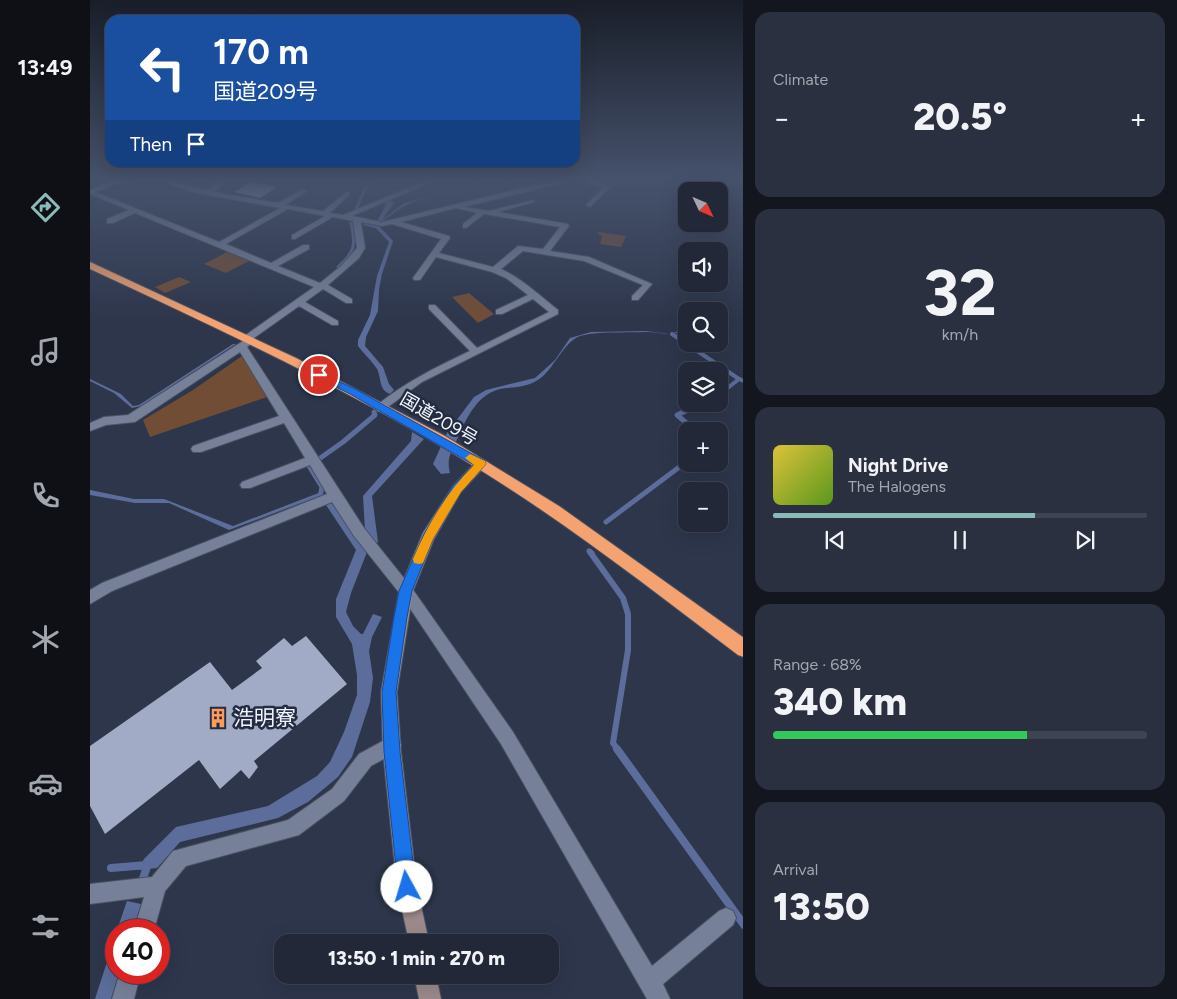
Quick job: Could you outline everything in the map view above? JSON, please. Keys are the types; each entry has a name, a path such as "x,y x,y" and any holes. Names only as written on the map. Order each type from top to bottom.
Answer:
{"highway":[{"name":"国道209号","path":"90,265 381,408 481,464 532,496 613,552 743,649"}],"street":[{"path":"175,227 321,285 349,301"},
{"path":"219,245 249,227"},
{"path":"295,237 311,227"},
{"path":"90,427 104,421 131,419 246,342 356,258 362,247 358,227"},
{"path":"408,227 446,238 417,278"},
{"path":"544,252 564,227"},
{"path":"272,266 306,247"},
{"path":"495,270 521,248 586,258 648,284 635,298"},
{"path":"381,408 400,391 418,380 550,316 554,312 509,276 495,270 434,254"},
{"path":"499,312 534,295"},
{"path":"299,302 335,323"},
{"path":"432,307 476,352"},
{"path":"246,342 286,418 335,496 360,532 406,591 507,738 654,991 726,918"},
{"path":"197,448 286,418"},
{"path":"246,485 312,460"},
{"path":"417,934 407,887 392,745 389,692 406,591 428,538 457,489 481,464"},
{"path":"90,598 107,587 335,496"},
{"path":"147,919 157,886 180,858 292,828 338,794 366,760 392,745"},
{"path":"90,894 157,886"},
{"path":"124,999 128,984"},
{"path":"428,984 430,999"}],"shaded area":[{"path":"598,232 626,236 621,247 600,244 602,236"},
{"path":"227,252 249,261 226,273 204,264"},
{"path":"179,277 191,282 165,293 155,287"},
{"path":"469,293 494,314 478,323 452,297"},
{"path":"242,356 267,397 150,437 143,420 193,390"}],"water":[{"path":"375,227 380,227 393,241 382,274 378,311 366,337 365,346 383,367 389,384 394,390 390,394 382,387 379,373 373,363 358,346 358,340 370,315 377,276 389,242"},
{"path":"646,331 668,334 645,332 603,333 580,336 565,348 547,372 538,380 525,386 497,390 476,405 466,420 450,455 450,473 441,474 433,464 447,433 474,397 486,390 535,378 555,360 570,338 591,332"},
{"path":"233,344 236,344 141,406 132,408 114,393 90,381 90,379 121,394 133,406 139,405"},
{"path":"412,432 424,439 372,496 378,542 367,552 351,593 346,612 353,626 361,634 363,634 373,614 382,617 372,637 369,651 373,678 370,702 352,757 338,777 308,802 278,818 180,842 157,868 138,870 144,859 176,827 268,806 317,776 330,762 344,732 357,695 357,675 352,644 336,617 336,599 356,550 320,496 229,530 169,503 135,503 90,495 90,490 134,499 164,499 233,526 321,492 365,531 363,496 411,441"},
{"path":"127,901 141,904 136,919 121,919"},
{"path":"105,968 105,984 116,984 111,999 95,999"}],"building":[{"name":"浩明寮","path":"306,636 347,684 254,761 258,767 249,779 241,770 220,789 199,760 105,834 90,806 90,746 210,662 232,690 262,668 256,661 284,638 292,646"}],"waterway":[{"path":"338,267 348,257 353,248 352,227"},
{"path":"672,334 739,379"},
{"path":"728,388 739,379"},
{"path":"739,379 743,381"},
{"path":"321,492 322,487 309,466 343,442 375,415 374,412"},
{"path":"684,412 677,415 685,422"},
{"path":"606,522 678,468"},
{"path":"590,552 623,598 628,614 628,650 613,743 618,750"},
{"path":"617,749 743,924"},
{"path":"141,884 148,864"},
{"path":"111,868 147,865"}],"slow traffic":[{"path":"419,559 428,538 457,489 481,464 470,458"}],"place":[{"name":"浩明寮","path":"218,718"}],"route":[{"path":"319,375 354,392 481,464 457,489 428,538 406,591 401,617 389,692 392,752 407,887"}]}
